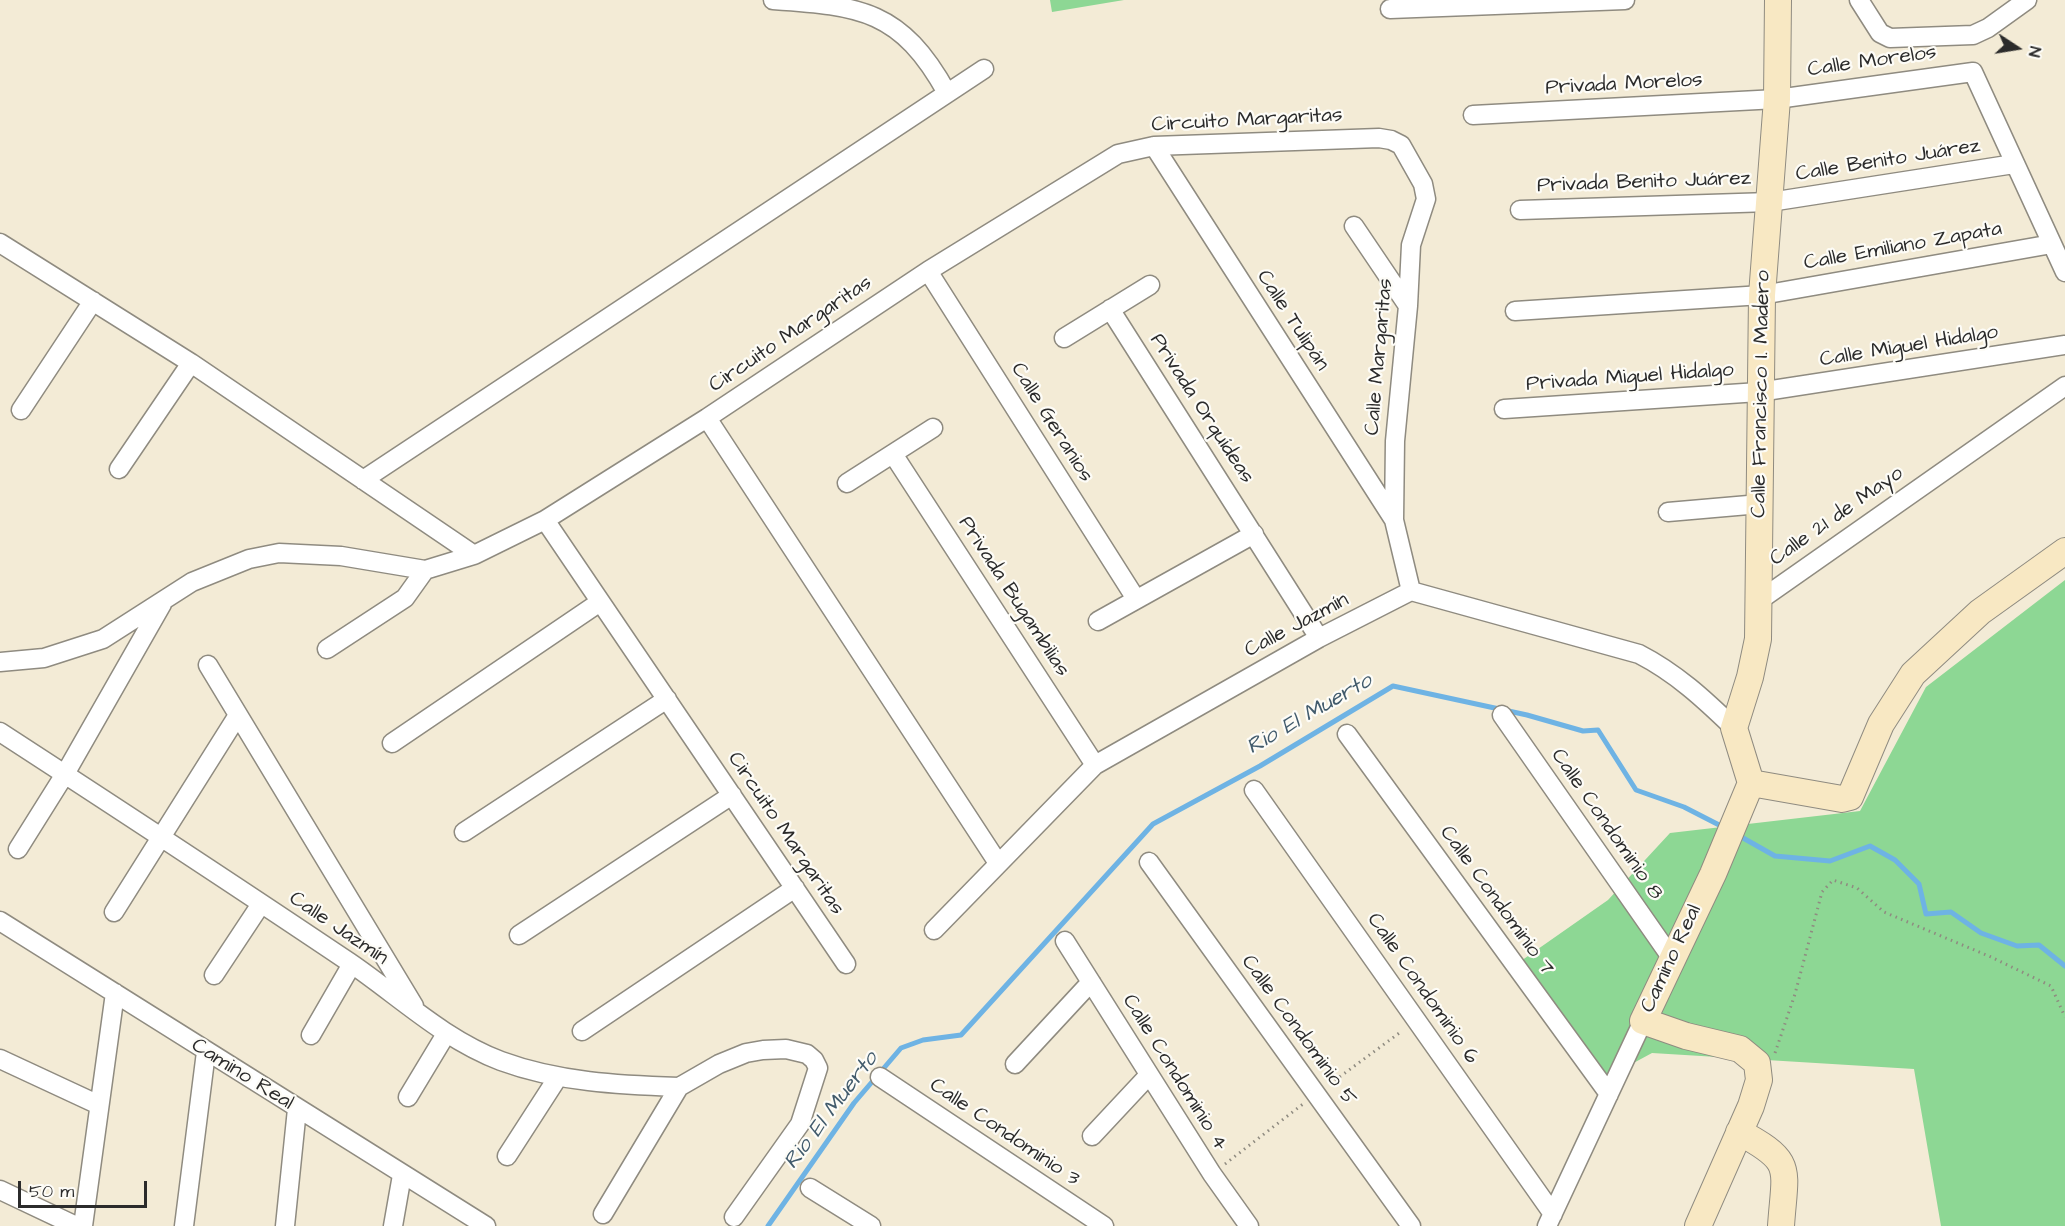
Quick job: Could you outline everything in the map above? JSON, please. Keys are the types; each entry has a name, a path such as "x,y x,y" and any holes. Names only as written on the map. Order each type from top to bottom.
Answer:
{"main road":[{"name":"Calle Francisco I. Madero","path":"1734,728 1750,677 1758,639 1760,600 1759,392 1762,295 1777,99 1778,0"},
{"path":"1734,728 1748,788 1842,799 1850,796 1881,724 1913,674 1980,612 2065,550"},
{"name":"Camino Real","path":"1643,1021 1713,874 1748,788"},
{"path":"1643,1021 1686,1036 1740,1048 1757,1063 1759,1080 1698,1226"},
{"path":"1739,1132 1771,1149 1783,1165 1781,1226"}],"street":[{"path":"773,0 858,9 887,23 907,36 925,55 946,93"},
{"path":"1390,9 1625,0"},
{"path":"1859,0 1880,33 1890,38 1902,38 1973,35 1988,28 2026,0"},
{"path":"363,480 984,69"},
{"name":"Calle Morelos","path":"1777,99 1973,72 2014,164"},
{"name":"Privada Morelos","path":"1473,115 1777,99"},
{"name":"Circuito Margaritas","path":"998,863 707,418 928,271 1119,154 1154,146 1379,138 1391,140"},
{"name":"Calle Margaritas","path":"1391,140 1401,145 1423,184 1426,199 1411,245 1408,306 1395,441 1394,520 1411,591"},
{"name":"Calle Tulipán","path":"1154,146 1394,520"},
{"path":"2014,164 2065,272"},
{"name":"Calle Benito Juárez","path":"1770,202 2014,164"},
{"name":"Privada Benito Juárez","path":"1520,210 1770,202"},
{"path":"1354,226 1408,306"},
{"path":"0,243 191,363 474,555"},
{"name":"Calle Emiliano Zapata","path":"1515,311 1762,295 2052,244"},
{"name":"Calle Geranios","path":"928,271 1136,599"},
{"path":"1064,338 1150,285"},
{"path":"21,410 93,301"},
{"name":"Privada Orquídeas","path":"1110,309 1319,638"},
{"name":"Calle Miguel Hidalgo","path":"1759,392 2065,345"},
{"path":"119,469 191,363"},
{"name":"Calle 21 de Mayo","path":"1760,600 2065,386"},
{"name":"Privada Miguel Hidalgo","path":"1504,410 1759,392"},
{"path":"0,662 44,658 103,639 192,582 222,568 279,553 341,555 424,570 474,555 545,520 707,418"},
{"path":"847,483 933,428"},
{"name":"Privada Bugambilias","path":"893,454 1095,765"},
{"path":"1668,512 1760,504"},
{"name":"Circuito Margaritas","path":"545,520 846,964"},
{"path":"1098,621 1254,534"},
{"path":"327,649 405,598 424,570"},
{"path":"1411,591 1639,654 1667,668 1689,685 1734,728"},
{"name":"Calle Jazmín","path":"934,930 1095,765 1319,638 1411,591"},
{"path":"18,849 65,774 165,600"},
{"path":"392,743 600,602"},
{"path":"208,665 419,1015"},
{"path":"464,832 667,699"},
{"path":"114,912 238,715"},
{"name":"Calle Condominio 8","path":"1502,715 1673,960"},
{"name":"Calle Jazmín","path":"0,732 352,964 446,1034 500,1060 558,1077 616,1085 680,1087"},
{"name":"Calle Condominio 7","path":"1347,734 1610,1094"},
{"name":"Calle Condominio 6","path":"1254,790 1550,1220"},
{"path":"519,935 732,795"},
{"name":"Calle Condominio 5","path":"1149,862 1412,1226"},
{"path":"582,1030 795,888"},
{"path":"214,975 261,904"},
{"name":"Camino Real","path":"0,921 486,1226"},
{"name":"Calle Condominio 4","path":"1065,941 1212,1174 1249,1226"},
{"path":"311,1035 352,964"},
{"path":"1015,1064 1091,982"},
{"path":"83,1226 115,993"},
{"name":"Camino Real","path":"1550,1220 1643,1021"},
{"path":"408,1097 446,1034"},
{"path":"603,1214 680,1087 719,1064 746,1053 786,1049 807,1054 818,1068 800,1124 734,1217"},
{"path":"184,1226 207,1052"},
{"path":"0,1059 99,1105"},
{"path":"1092,1136 1149,1075"},
{"path":"507,1156 558,1077"},
{"name":"Calle Condominio 3","path":"880,1077 1104,1226"},
{"path":"285,1226 297,1109"},
{"path":"393,1226 402,1175"},
{"path":"810,1188 871,1226"},
{"path":"0,1190 76,1226"}],"path":[{"path":"1759,1080 1777,1049 1822,892 1833,880 1857,888 1884,912 1991,957 2051,986 2065,1017"}],"green space":[{"path":"1050,0 1124,0 1052,12"},
{"path":"2065,580 2065,1226 1941,1226 1914,1069 1652,1053 1591,1086 1508,970 1608,900 1670,833 1860,811 1926,687"}],"waterway":[{"name":"Rio El Muerto","path":"768,1226 854,1103 901,1048 923,1040 961,1035 1153,824 1260,766 1393,686 1527,715 1583,731 1598,730 1636,790 1684,807 1725,828"},
{"name":"Rio El Muerto","path":"1736,834 1775,856 1830,861 1870,846 1895,860 1919,884 1926,914 1951,912 1981,933 2017,946 2039,945 2065,966"}]}
